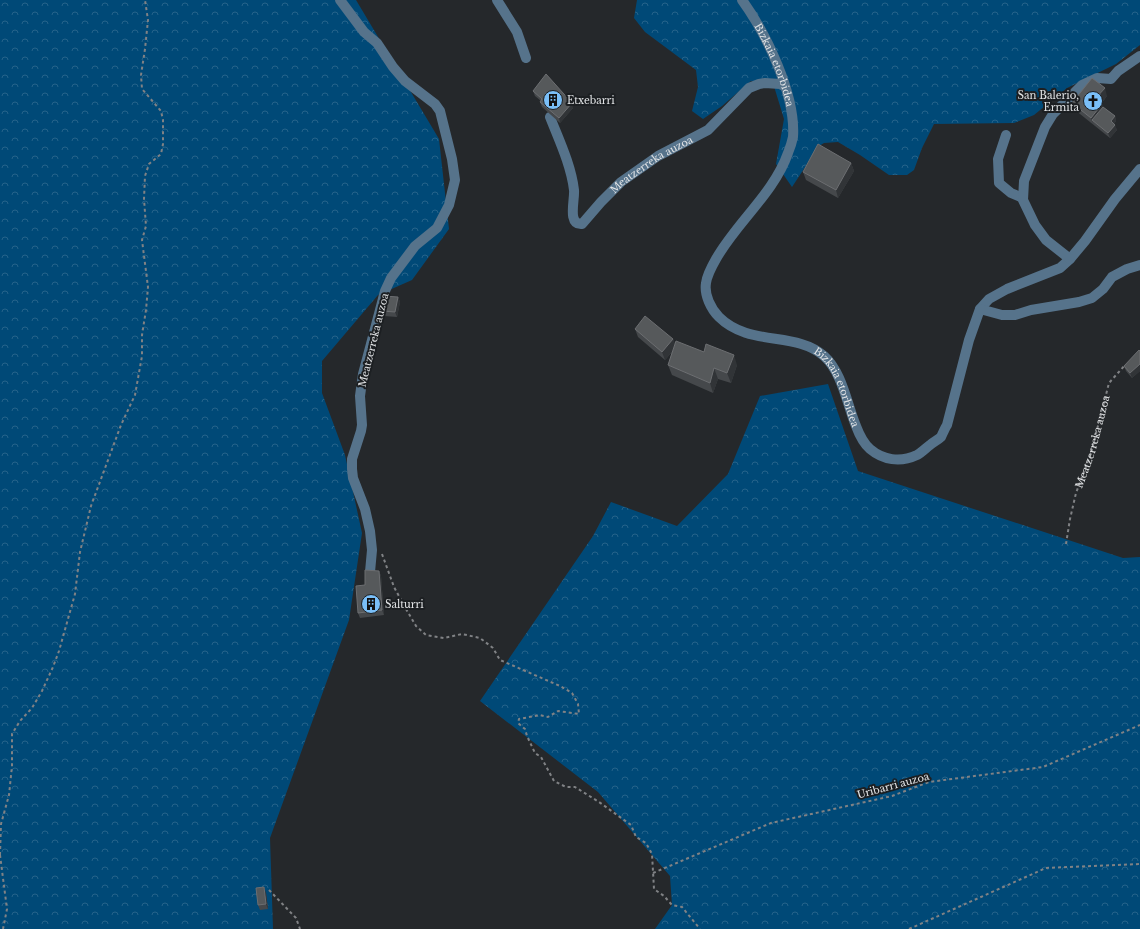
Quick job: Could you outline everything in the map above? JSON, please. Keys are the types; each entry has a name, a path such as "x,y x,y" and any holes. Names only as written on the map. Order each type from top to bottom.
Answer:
{"street":[{"name":"Meatzerreka auzoa","path":"340,0 364,32 377,43 405,82 434,104 440,111 443,118 452,159 455,180 449,205 437,228 415,246 391,278 385,291 363,374 360,396 362,425 352,459 352,469 353,478 366,514 371,540 372,550 370,572"},
{"path":"498,0 517,32 526,58"},
{"name":"Bizkaia etorbidea","path":"742,0 758,24 780,69 792,115 793,138 785,162 775,179 723,247 710,270 706,282 706,294 710,304 718,316 730,326 747,334 807,345 825,356 834,368 844,389 857,430 867,447 878,455 899,460 917,455 940,437 947,425 969,340 980,309 989,299 1007,289 1060,268 1070,259 1140,168"},
{"path":"1070,259 1046,240 1035,225 1023,198 1024,181 1045,127 1053,114 1082,85 1097,78 1111,79 1118,71 1140,56"},
{"name":"Meatzerreka auzoa","path":"550,117 571,175 574,195 573,217 575,223 582,224 621,182 658,156 708,130 749,88 765,83 780,84 784,86"},
{"path":"1006,135 998,159 999,183 1010,193 1023,198"},
{"path":"980,309 1002,315 1015,315 1031,310 1079,302 1092,298 1103,289 1112,277 1127,269 1140,266"}],"path":[{"path":"3,929 7,909 0,855 1,824 9,795 12,766 12,734 20,721 32,708 42,691 59,651 75,594 80,552 91,506 121,425 135,395 142,356 142,336 148,287 142,240 146,226 144,199 145,176 149,164 161,154 163,144 163,120 161,111 142,89 141,75 148,20 145,0"},
{"name":"Meatzerreka auzoa","path":"1066,544 1076,493 1091,453 1109,383 1127,363"},
{"path":"371,540 384,556 394,587 406,609 416,626 426,635 444,638 462,634 480,638 493,648 500,660 560,686 572,693 578,704 579,714 558,711 548,717 540,715 519,719 518,723 526,729 527,736 535,753 541,757 554,781 566,787 575,787 631,825 636,837 646,842 652,854 654,889 664,896 672,905 682,907 700,929"},
{"name":"Uribarri auzoa","path":"653,873 771,823 892,796 930,782 1043,767 1140,725"},
{"path":"909,929 1046,868 1140,864"},
{"path":"270,890 296,918 300,929"}],"green space":[{"path":"0,0 356,0 439,139 449,229 412,280 378,295 322,361 322,393 345,455 362,533 349,620 270,838 273,929 0,929"},
{"path":"637,0 1140,0 1140,45 1116,64 1067,88 1034,115 1014,123 934,124 922,148 914,170 907,175 889,175 838,142 824,143 819,146 792,187 776,164 784,119 773,83 751,81 722,106 703,119 692,111 698,87 696,70 645,32 634,18"},
{"path":"828,384 858,471 1123,558 1140,557 1140,929 655,929 672,905 670,876 598,792 480,701 593,536 611,502 677,526 728,474 760,396"}],"building":[{"name":"Etxebarri","path":"546,74 572,103 559,118 540,102 542,99 533,91"},
{"path":"1092,78 1105,88 1095,99 1102,104 1091,118 1072,103"},
{"path":"1103,107 1115,116 1111,121 1115,125 1108,133 1092,120"},
{"path":"818,144 851,163 836,190 803,172"},
{"path":"384,296 398,297 395,312 382,311"},
{"path":"645,316 673,339 662,352 635,329"},
{"path":"676,341 704,352 706,344 734,355 727,373 714,368 710,383 668,365"},
{"path":"1139,350 1140,364 1130,373 1124,366"},
{"name":"Salturri","path":"365,570 379,571 382,610 358,613 356,586 365,585"},
{"path":"264,887 266,904 258,905 256,888"}],"place":[{"name":"Etxebarri","path":"553,100"},
{"name":"San Balerio, Ermita","path":"1093,101"},
{"name":"Salturri","path":"371,604"}]}
